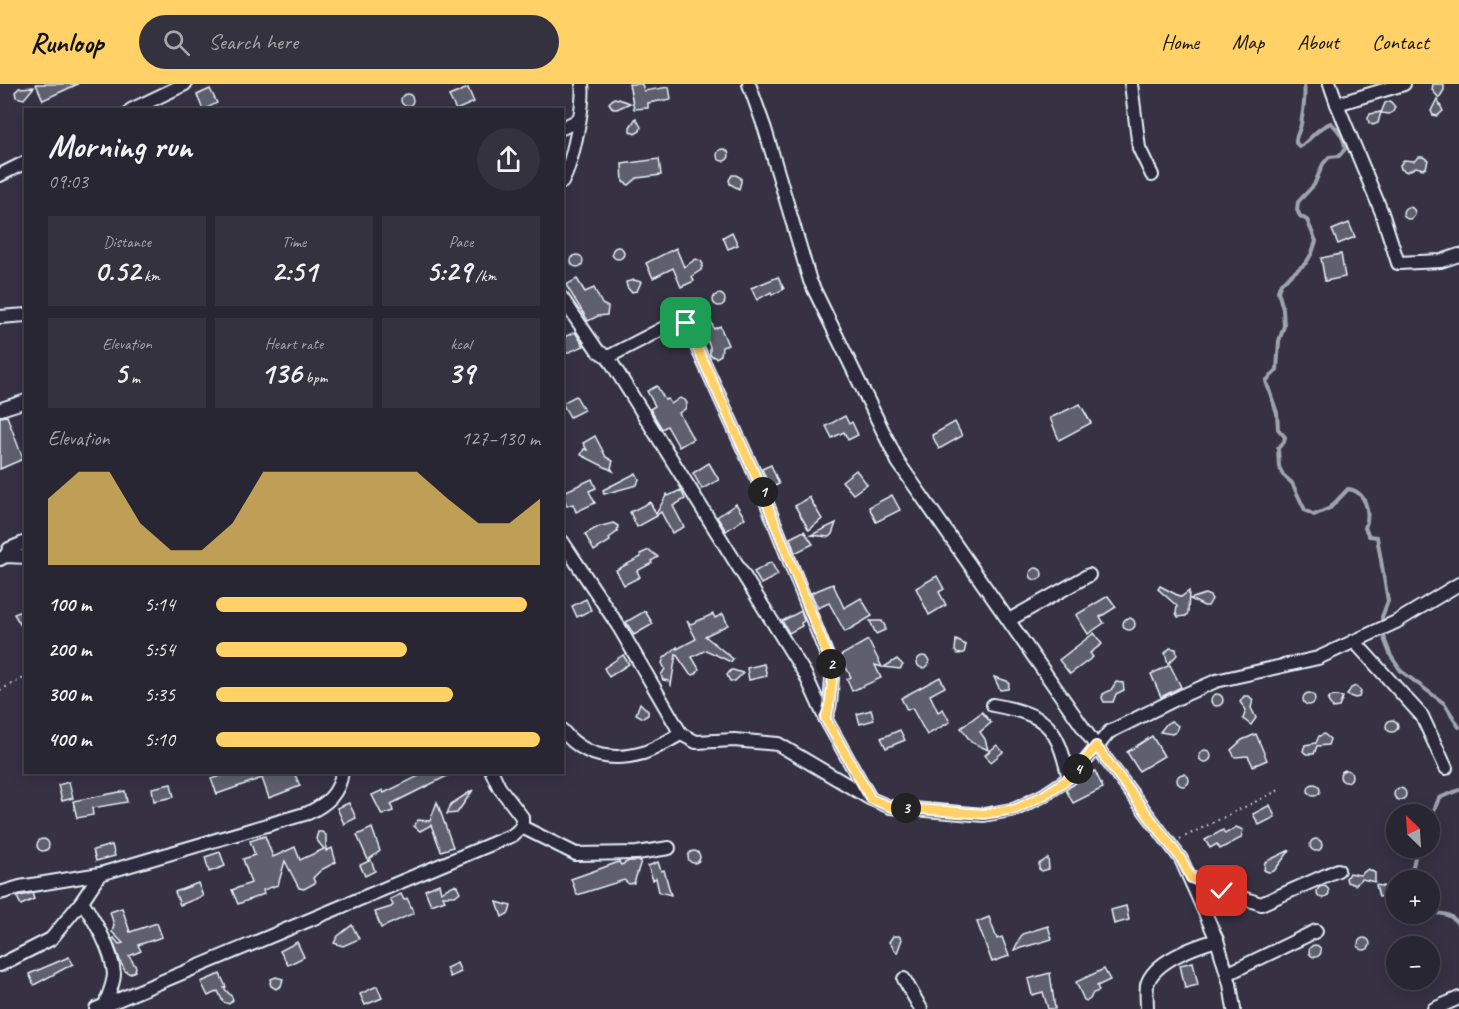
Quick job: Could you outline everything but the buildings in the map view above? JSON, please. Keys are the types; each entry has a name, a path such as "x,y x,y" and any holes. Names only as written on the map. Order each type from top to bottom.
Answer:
{"street":[{"path":"135,108 185,84"},
{"path":"564,175 584,96 582,84"},
{"path":"749,84 765,129 810,281 898,462 1096,746 1181,859 1217,940 1234,1009"},
{"path":"1131,84 1139,148 1152,175"},
{"path":"1330,84 1382,213 1398,263 1440,261 1459,255"},
{"path":"1337,104 1404,84"},
{"path":"564,127 579,120"},
{"path":"0,175 24,163"},
{"path":"564,301 598,351 609,357 805,674 825,718 871,799"},
{"path":"0,316 24,315"},
{"path":"609,357 681,319 686,323 758,481 834,671 830,688 830,710 825,718"},
{"path":"1,409 24,402"},
{"path":"3,558 9,549 24,543"},
{"path":"564,544 619,627 681,734 696,742 734,740 778,744 871,799 891,807 984,814 1016,809 1044,795 1074,775 1109,732 1195,690 1216,681 1318,658 1391,624 1459,584"},
{"path":"3,558 24,557"},
{"path":"1009,620 1089,574"},
{"path":"1354,641 1422,716 1446,768"},
{"path":"993,705 1024,710 1045,722 1063,749 1069,779"},
{"path":"564,732 573,743 608,758 644,753 681,734"},
{"path":"0,893 20,887 100,874 308,813 322,806 335,795 341,774"},
{"path":"100,1007 513,835 522,827 522,817 499,787 493,774"},
{"path":"522,827 576,854 637,853 669,848"},
{"path":"1191,878 1260,904 1338,870"},
{"path":"0,965 51,939 82,901 100,874"},
{"path":"82,901 109,952 114,975 100,1007"},
{"path":"1227,974 1316,931"},
{"path":"1147,1009 1148,984 1160,966 1193,947 1217,940"},
{"path":"904,979 921,1009"},
{"path":"1434,1009 1459,998"}],"path":[{"path":"0,690 24,678"},
{"path":"1169,844 1281,789"}],"waterway":[{"path":"1304,84 1303,109 1296,143 1300,147 1318,130 1331,123 1341,134 1345,149 1339,156 1329,157 1323,164 1314,185 1298,202 1297,210 1300,216 1307,220 1316,241 1306,263 1281,283 1278,291 1283,309 1284,326 1279,341 1277,370 1266,381 1277,413 1278,429 1285,437 1284,442 1278,448 1279,467 1283,475 1292,483 1305,510 1314,515 1330,508 1348,489 1363,498 1367,510 1365,528 1369,536 1377,537 1388,601 1382,617 1385,641 1391,656 1401,671 1445,704 1459,727"},
{"path":"1437,804 1439,798 1459,790"},
{"path":"1412,870 1415,858"},
{"path":"1440,913 1454,919 1459,926"}],"route":[{"path":"686,323 693,334 695,345 758,481 834,671 830,688 830,710 825,718 871,799 891,807 984,814 1016,809 1044,795 1074,775 1096,746 1181,859 1191,878 1222,891"}]}
